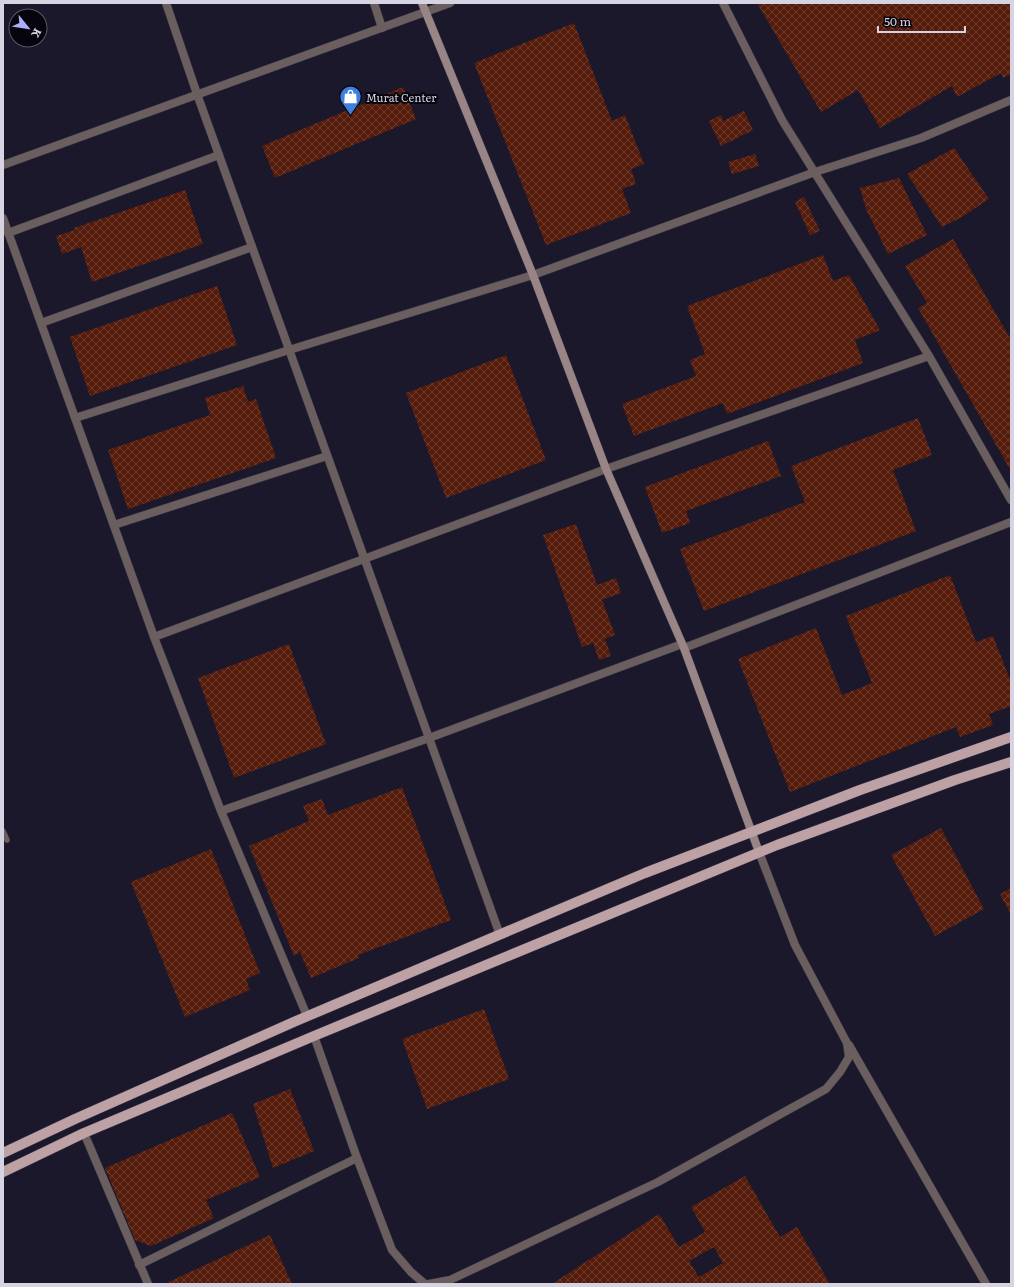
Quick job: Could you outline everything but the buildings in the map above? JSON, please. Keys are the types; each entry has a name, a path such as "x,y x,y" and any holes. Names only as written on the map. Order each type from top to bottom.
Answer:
{"main road":[{"path":"3,1153 307,1016 645,873 860,790 1011,737"},
{"path":"3,1172 84,1133 759,852 955,780 1011,762"}],"street":[{"path":"166,3 197,94 500,935"},
{"path":"374,3 382,28"},
{"path":"422,3 533,275 606,469 683,646 795,945 847,1043 986,1284"},
{"path":"3,165 450,3"},
{"path":"723,3 782,120 929,356 1011,500"},
{"path":"75,418 533,275 815,172 921,138 1011,100"},
{"path":"8,233 219,155"},
{"path":"3,218 154,637 221,811 307,1016"},
{"path":"41,323 252,247"},
{"path":"154,637 606,469 929,356"},
{"path":"114,525 327,456"},
{"path":"221,811 429,738 683,646 1011,522"},
{"path":"314,1036 357,1158 392,1250 411,1272 425,1284"},
{"path":"429,1284 450,1280 658,1182 826,1089 840,1072 849,1057 847,1043"},
{"path":"84,1133 148,1284"},
{"path":"139,1265 357,1158"}],"lane":[{"path":"3,831 6,840"}],"place":[{"name":"Murat Center","path":"350,116"}]}
